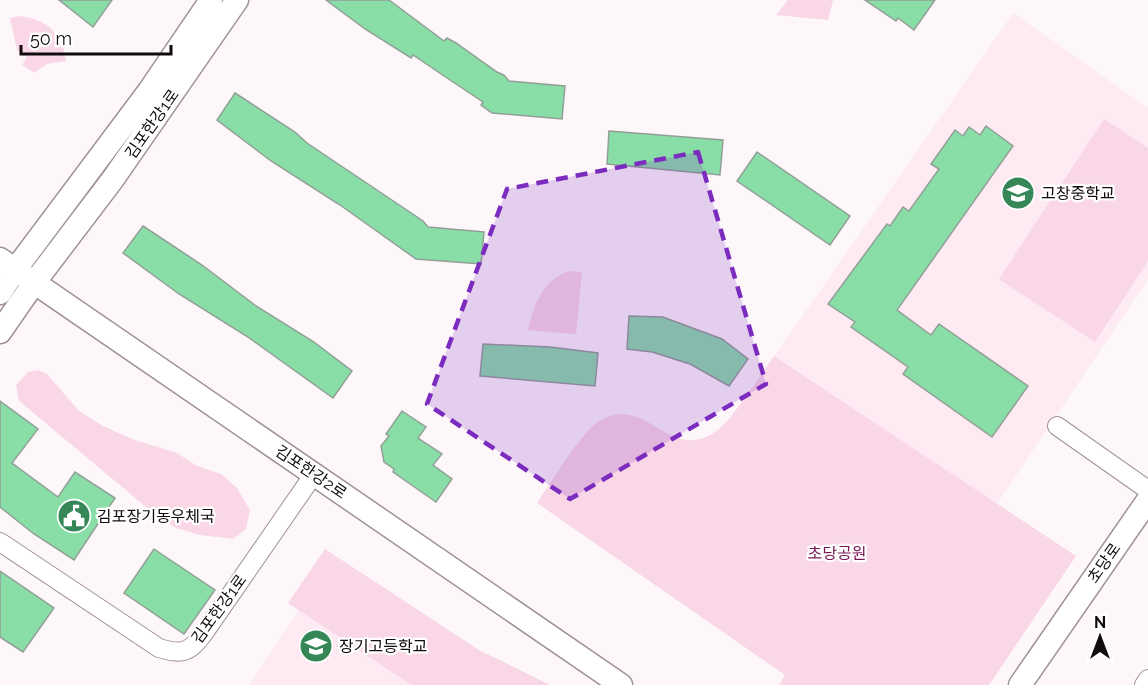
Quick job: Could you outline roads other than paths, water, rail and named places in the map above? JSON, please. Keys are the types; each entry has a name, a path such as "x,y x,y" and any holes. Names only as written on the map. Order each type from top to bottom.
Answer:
{"street":[{"name":"김포한강1로","path":"0,293 149,91 211,0"},
{"name":"김포한강1로","path":"0,332 16,270 113,179 237,0"},
{"name":"김포한강2로","path":"16,270 621,685"},
{"path":"1057,426 1148,490"},
{"name":"김포한강1로","path":"0,542 159,648 182,652 193,647 314,474"},
{"name":"초당로","path":"1020,685 1148,500"},
{"name":"초당로","path":"1034,685 1148,517"},
{"path":"1144,685 1148,679"}],"place":[{"name":"고창중학교","path":"1018,193"},
{"name":"김포장기동우체국","path":"74,516"},
{"name":"장기고등학교","path":"316,646"}],"park label":[{"name":"초당공원","path":"837,553"}]}
